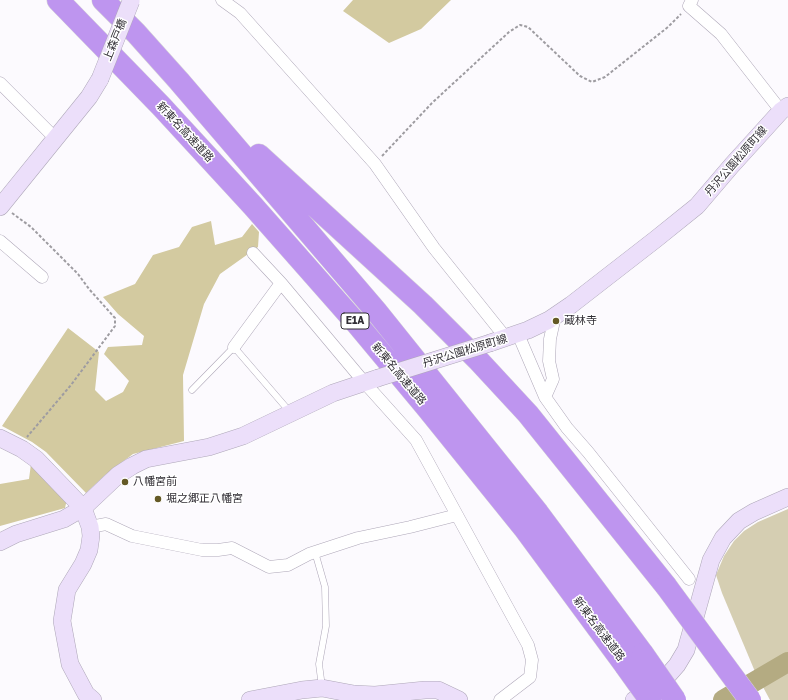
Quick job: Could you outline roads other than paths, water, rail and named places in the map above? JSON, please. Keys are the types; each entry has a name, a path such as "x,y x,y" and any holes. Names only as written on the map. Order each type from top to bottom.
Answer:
{"highway":[{"name":"新東名高速道路","path":"58,0 161,106 253,206 357,324 524,528 634,659 675,700"},
{"name":"新東名高速道路","path":"103,0 136,33 179,81 376,311 538,514 634,659 650,700"},
{"path":"179,81 423,305 478,360 528,414 666,586 750,700"}],"street":[{"name":"上森戸橋","path":"0,206 89,97 100,79 132,0"},
{"path":"222,0 240,13 375,164 434,248 512,336 544,397 567,428 588,452 689,579"},
{"path":"691,3 721,34 784,109"},
{"path":"0,84 56,139"},
{"name":"丹沢公園松原町線","path":"0,542 16,534 64,519 80,504 118,475 146,459 209,447 243,436 333,393 512,336 549,320 571,305 697,206 732,164 784,109"},
{"path":"0,241 42,277"},
{"path":"253,253 371,380 416,440 528,645 532,660 530,677 500,700"},
{"path":"234,347 281,283"},
{"path":"544,397 553,379 549,361 550,339 555,316"},
{"path":"0,438 22,449 36,459 80,504 90,527 91,536 89,550 83,564 67,590 62,621 70,664 86,694 93,700"},
{"path":"634,700 649,692 663,681 677,665 686,650 711,560 723,538 738,521 788,497"},
{"path":"90,527 106,524 132,536 202,550 232,548 269,567 288,565 314,552 358,538 457,515"},
{"path":"250,700 302,690 322,688 354,694 375,695 438,690 459,700"}],"lane":[{"path":"192,390 234,347 291,413"},
{"path":"314,552 325,587 326,626 319,664 322,688"}],"waterway":[{"path":"723,700 788,662"}],"place":[{"name":"蔵林寺","path":"556,321"},
{"name":"八幡宮前","path":"125,482"},
{"name":"堀之郷正八幡宮","path":"158,499"}]}
